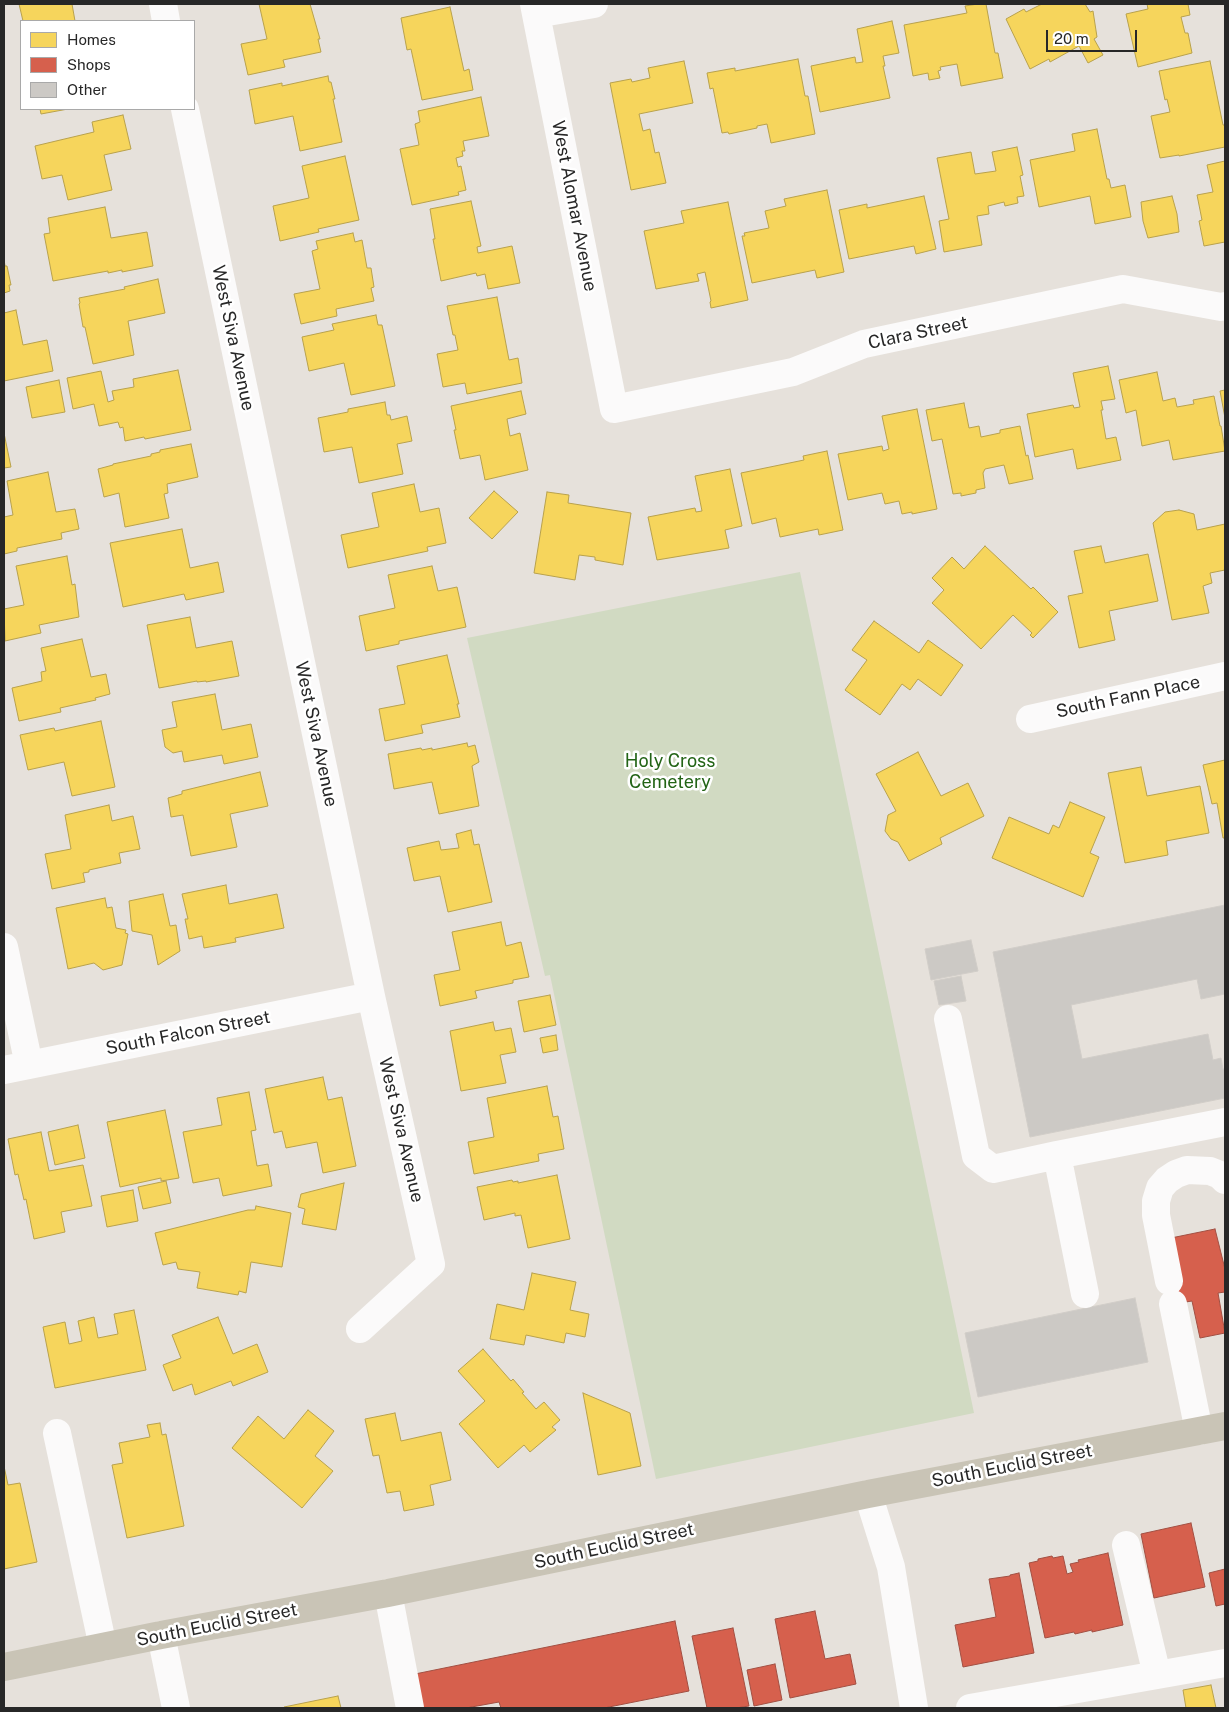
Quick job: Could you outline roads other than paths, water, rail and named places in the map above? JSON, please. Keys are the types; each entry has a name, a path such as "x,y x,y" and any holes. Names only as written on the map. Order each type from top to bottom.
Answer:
{"main road":[{"name":"South Euclid Street","path":"4,1667 160,1635 388,1592 868,1494 1225,1426"}],"street":[{"path":"162,4 166,20"},
{"path":"535,9 594,4"},
{"name":"West Alomar Avenue","path":"535,9 614,409"},
{"name":"West Siva Avenue","path":"185,110 371,996 431,1264 360,1329"},
{"name":"Clara Street","path":"614,409 793,372 864,344 1123,289 1221,307 1225,306"},
{"name":"South Fann Place","path":"1030,718 1225,676"},
{"path":"4,947 16,1068"},
{"name":"South Falcon Street","path":"16,1068 371,996"},
{"path":"948,1019 976,1156 993,1169 1225,1122"},
{"path":"1057,1155 1085,1294"},
{"path":"1199,1431 1156,1215 1156,1201 1160,1188 1167,1180 1186,1170 1210,1171 1220,1175 1225,1180"},
{"path":"58,1433 103,1647"},
{"path":"868,1494 891,1566 914,1708"},
{"path":"1126,1545 1157,1675"},
{"path":"388,1592 410,1708"},
{"path":"160,1635 176,1708"},
{"path":"970,1708 1225,1662"}],"park label":[{"name":"Holy Cross Cemetery","path":"670,771"}]}
